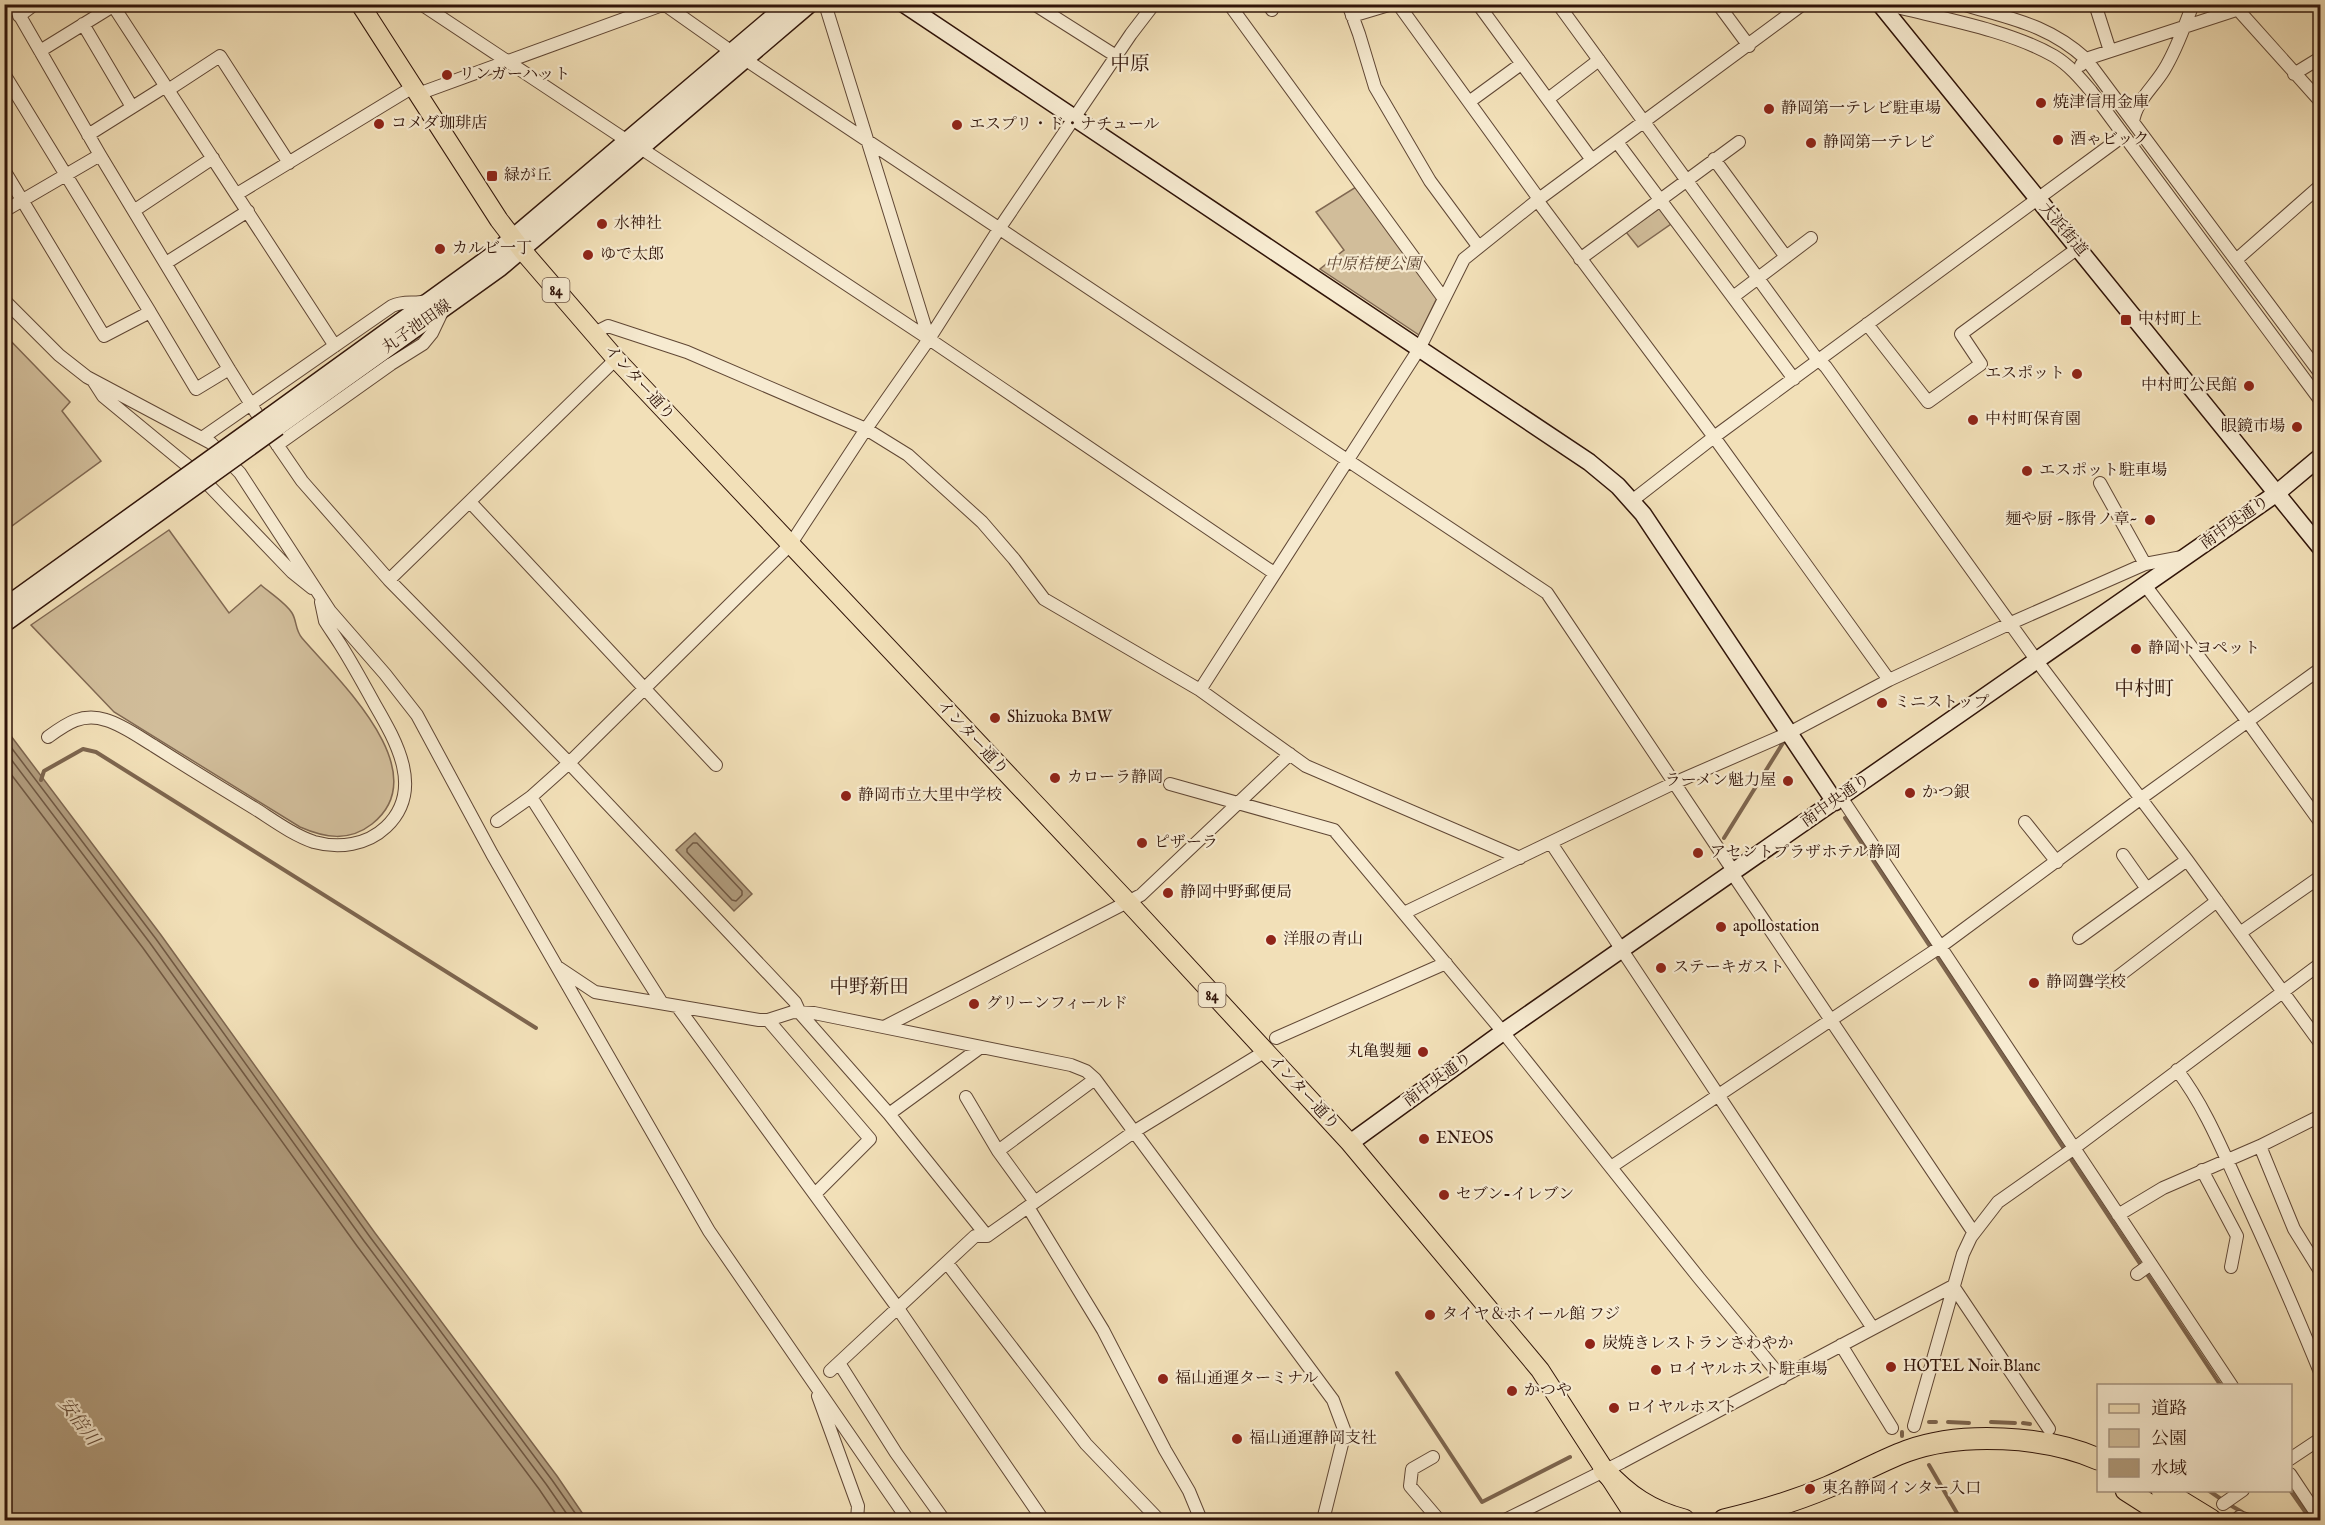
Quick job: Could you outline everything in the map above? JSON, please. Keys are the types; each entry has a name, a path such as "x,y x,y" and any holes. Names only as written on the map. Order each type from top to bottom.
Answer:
{"highway":[{"path":"1830,1486 1907,1451 1944,1442 2001,1440 2053,1445 2097,1460"},
{"path":"1724,1521 1830,1486 1947,1452 2000,1452 2048,1458 2088,1469 2097,1474"},
{"path":"1604,1470 1624,1491 1638,1501 1660,1513 1684,1521"},
{"path":"2128,1492 2173,1521"},
{"path":"2165,1492 2217,1512"},
{"path":"1748,1521 1782,1503"}],"main road":[{"name":"インター通り","path":"360,4 499,220 517,244 616,359 790,545 1128,903 1270,1045 1540,1370 1637,1521"}],"street":[{"path":"35,4 16,10 99,155 135,210 251,405 302,481 389,580 569,763 795,1002 800,1013 889,1114 987,1236"},
{"path":"421,4 626,140"},
{"name":"丸子池田線","path":"4,624 432,308 642,148 739,56 788,4"},
{"name":"丸子池田線","path":"517,244 626,140 810,4"},
{"path":"825,4 929,339"},
{"path":"904,4 1589,462 1633,500 1684,572 1789,733 1838,800 1936,950 2231,1384"},
{"path":"1034,4 1116,56"},
{"path":"497,821 531,797 569,763 790,545 866,429 929,339 999,229 1154,4"},
{"path":"1228,4 1444,299"},
{"path":"1392,4 1350,10 1375,87 1430,181 1478,246"},
{"path":"1398,4 1581,259 1714,437 1890,680"},
{"path":"1478,4 1592,160"},
{"path":"1558,4 2320,1043"},
{"path":"1718,4 1749,46"},
{"path":"1200,690 1419,349 1464,260 1478,246 1538,199 1749,46 1803,4"},
{"name":"大浜街道","path":"1880,4 2320,547"},
{"path":"1885,4 2025,43 2055,57 2075,73 2091,91 2320,400"},
{"path":"1962,4 1993,9 2035,26 2053,34 2086,59 2320,373"},
{"path":"2095,4 2110,51"},
{"path":"2133,122 2138,104 2164,70 2177,46 2193,4"},
{"path":"40,51 112,5 335,346"},
{"path":"237,194 415,90 507,62 664,5 1547,592 1974,1233"},
{"path":"2075,73 2086,59 2185,27 2240,6 2294,74 2320,101"},
{"path":"83,24 132,107"},
{"path":"88,135 220,56 289,163"},
{"path":"2294,74 2320,58"},
{"path":"1548,99 1599,60"},
{"path":"1469,102 1521,63"},
{"path":"4,74 196,389 229,369"},
{"path":"1633,500 1714,437 2123,136"},
{"path":"1617,142 1794,379"},
{"path":"1581,259 1738,142"},
{"path":"642,148 1275,573"},
{"path":"4,211 99,155"},
{"path":"135,210 213,158"},
{"path":"1714,159 1786,257"},
{"path":"4,170 104,336 150,312"},
{"path":"2236,260 2320,186"},
{"path":"166,263 248,211"},
{"path":"1733,297 1811,237"},
{"path":"1867,324 1928,402 1981,364 1961,334 2078,248"},
{"path":"4,300 58,355 92,379 211,443 240,473 330,611 417,715 492,854 709,1231 908,1521"},
{"path":"202,438 392,306 403,302 423,302 432,308 432,333 423,344 277,445"},
{"name":"丸子池田線","path":"4,607 432,308"},
{"path":"594,333 608,326 687,352 866,429 908,455 982,522 1044,599 1200,690 1306,766 1520,858"},
{"path":"389,580 471,503 616,359"},
{"path":"48,737 71,721 87,717 106,720 133,733 278,823 313,841 344,846 362,842 376,835 399,810 405,793 405,775 401,754 372,699 325,621 320,596 292,572 200,476 103,396 92,379"},
{"name":"南中央通り","path":"1350,1143 1503,1032 2277,493 2320,457"},
{"path":"2100,483 2145,564"},
{"path":"471,503 716,765"},
{"path":"1404,914 1674,783 1789,733 1890,680 2011,623 2145,564 2186,557"},
{"path":"2145,585 2320,822"},
{"path":"1611,1167 1936,950 2320,669"},
{"path":"884,1027 1141,896 1290,754"},
{"path":"1170,784 1334,830 1503,1032 1782,1378"},
{"path":"531,797 662,1003"},
{"path":"2025,822 2057,862"},
{"path":"1551,843 1872,1327"},
{"path":"2123,855 2147,890"},
{"path":"2079,938 2187,860"},
{"path":"2240,933 2320,877"},
{"path":"2111,982 2217,901"},
{"path":"944,1521 834,1367 975,1236 987,1236 1135,1131 1270,1045 1446,963"},
{"path":"1914,1426 1963,1254 1974,1233 1998,1202 2073,1149 2320,964"},
{"path":"556,965 595,992 768,1020 793,1012 814,1013 1071,1065 1086,1071 1095,1079 1135,1131 1333,1400 1345,1431 1323,1521"},
{"path":"677,1006 897,1307 1043,1521"},
{"path":"768,1020 870,1139 815,1194"},
{"path":"889,1114 981,1047"},
{"path":"2177,1070 2195,1094 2226,1159 2294,1308 2320,1372"},
{"path":"998,1151 1095,1079"},
{"path":"966,1096 1032,1204 1103,1330 1165,1450 1189,1491 1202,1521"},
{"path":"2118,1215 2163,1188 2260,1146 2320,1116"},
{"path":"2260,1146 2294,1229 2320,1270"},
{"path":"2202,1170 2237,1236 2230,1267"},
{"path":"947,1263 1086,1444 1159,1521"},
{"path":"2137,1274 2150,1265"},
{"path":"1510,1519 1782,1378 1872,1327 1953,1286"},
{"path":"1953,1286 2049,1430"},
{"path":"1840,1345 1892,1428"},
{"path":"816,1386 858,1506 857,1521"},
{"path":"2292,1458 2320,1439"},
{"path":"1433,1457 1412,1469 1410,1486 1439,1521"},
{"path":"2292,1477 2320,1519"},
{"path":"2217,1512 2242,1492"}],"green space":[{"name":"中原桔梗公園","path":"1356,187 1437,298 1419,335 1320,269 1344,250 1316,212"},
{"path":"1660,208 1671,224 1638,247 1626,232"},
{"path":"4,334 70,402 62,411 101,461 5,531"},
{"path":"169,530 229,613 261,585 286,606 294,616 300,635 357,701 375,727 388,753 394,779 389,803 372,824 355,834 346,836 328,836 300,827 114,712 31,625"}],"water":[{"name":"安倍川","path":"5,728 161,935 375,1233 557,1476 587,1520 5,1520"},
{"path":"695,833 752,894 734,911 676,850"}],"waterway":[{"path":"1724,838 1786,738"},
{"path":"41,780 44,771 83,749 96,752 536,1028"},
{"path":"1845,818 2220,1384"},
{"path":"1397,1373 1482,1502 1570,1457"},
{"path":"1929,1422 1936,1422"},
{"path":"1948,1422 1969,1423"},
{"path":"1991,1422 2015,1423"},
{"path":"2023,1423 2030,1424"},
{"path":"1929,1465 1961,1520"},
{"path":"2211,1492 2221,1499"},
{"path":"2291,1492 2311,1520"},
{"path":"2230,1505 2242,1512"},
{"path":"2249,1515 2268,1520"}],"place":[{"name":"リンガーハット","path":"447,75"},
{"name":"焼津信用金庫","path":"2041,103"},
{"name":"静岡第一テレビ駐車場","path":"1769,109"},
{"name":"コメダ珈琲店","path":"379,124"},
{"name":"エスプリ・ド・ナチュール","path":"957,125"},
{"name":"酒ゃビック","path":"2058,140"},
{"name":"静岡第一テレビ","path":"1811,143"},
{"name":"緑が丘","path":"492,176"},
{"name":"水神社","path":"602,224"},
{"name":"カルビ一丁","path":"440,249"},
{"name":"ゆで太郎","path":"588,255"},
{"name":"中村町上","path":"2126,320"},
{"name":"エスポット","path":"2077,374"},
{"name":"中村町公民館","path":"2249,386"},
{"name":"中村町保育園","path":"1973,420"},
{"name":"眼鏡市場","path":"2297,427"},
{"name":"エスポット駐車場","path":"2027,471"},
{"name":"麺や厨 ~豚骨ノ章~","path":"2150,520"},
{"name":"静岡トヨペット","path":"2136,649"},
{"name":"ミニストップ","path":"1882,703"},
{"name":"Shizuoka BMW","path":"995,718"},
{"name":"カローラ静岡","path":"1055,778"},
{"name":"ラーメン魁力屋","path":"1788,781"},
{"name":"かつ銀","path":"1910,793"},
{"name":"静岡市立大里中学校","path":"846,796"},
{"name":"ピザーラ","path":"1142,843"},
{"name":"アセントプラザホテル静岡","path":"1698,853"},
{"name":"静岡中野郵便局","path":"1168,893"},
{"name":"apollostation","path":"1721,927"},
{"name":"洋服の青山","path":"1271,940"},
{"name":"ステーキガスト","path":"1661,968"},
{"name":"静岡聾学校","path":"2034,983"},
{"name":"グリーンフィールド","path":"974,1004"},
{"name":"丸亀製麺","path":"1423,1052"},
{"name":"ENEOS","path":"1424,1139"},
{"name":"セブン-イレブン","path":"1444,1195"},
{"name":"タイヤ＆ホイール館 フジ","path":"1430,1315"},
{"name":"炭焼きレストランさわやか","path":"1590,1344"},
{"name":"HOTEL Noir Blanc","path":"1891,1367"},
{"name":"ロイヤルホスト駐車場","path":"1656,1370"},
{"name":"福山通運ターミナル","path":"1163,1379"},
{"name":"かつや","path":"1512,1391"},
{"name":"ロイヤルホスト","path":"1614,1408"},
{"name":"福山通運静岡支社","path":"1237,1439"},
{"name":"東名静岡インター入口","path":"1810,1489"}],"district":[{"name":"中原","path":"1130,64"},
{"name":"中村町","path":"2144,689"},
{"name":"中野新田","path":"869,987"}]}
